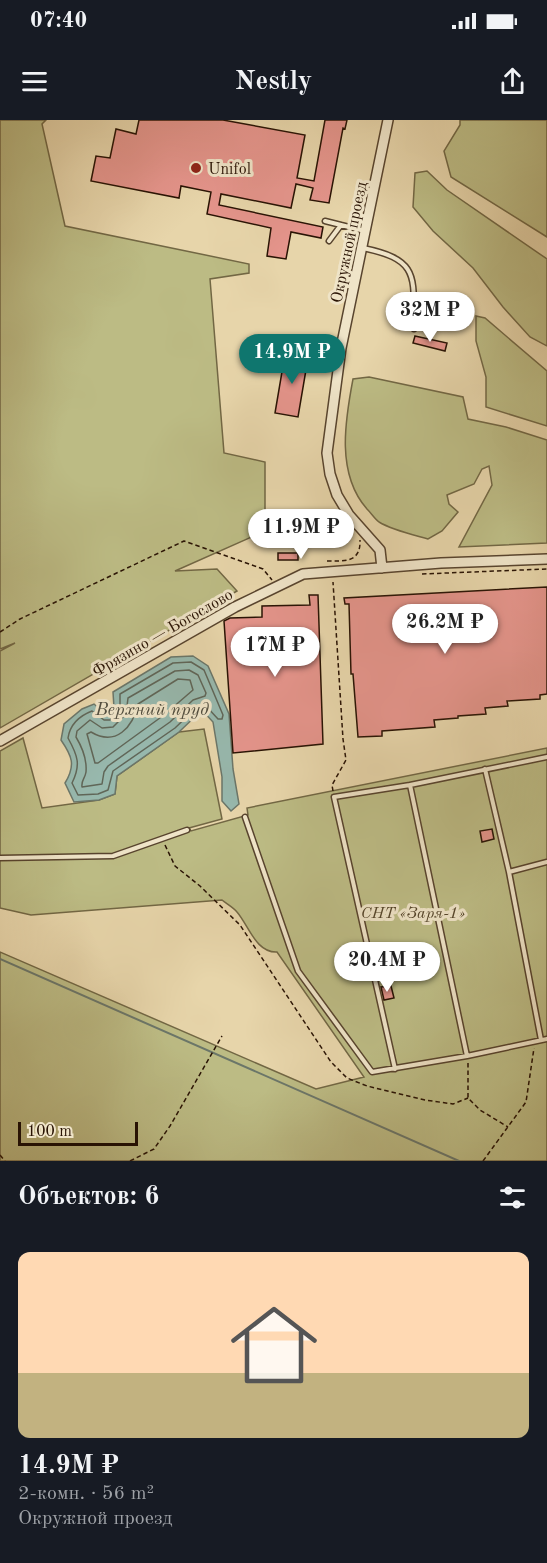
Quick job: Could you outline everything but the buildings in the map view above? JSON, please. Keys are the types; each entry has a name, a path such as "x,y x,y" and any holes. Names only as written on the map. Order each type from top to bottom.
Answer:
{"street":[{"name":"Окружной проезд","path":"382,568 380,550 349,515 337,495 330,474 327,453 341,348 388,120"},
{"name":"Фрязино — Богослово","path":"0,741 235,607 303,573 441,563 547,559"}],"lane":[{"path":"325,221 365,232"},
{"path":"329,241 341,225"},
{"path":"362,248 385,252 403,262 410,270 413,278 414,329"},
{"path":"395,1069 334,797 410,785 547,757"},
{"path":"485,769 509,872 541,1040"},
{"path":"410,785 468,1056"},
{"path":"246,817 298,971 372,1072 468,1056 547,1039"},
{"path":"0,858 113,856 187,831"},
{"path":"509,872 547,862"}],"path":[{"path":"0,632 20,619 184,541 263,569 276,585"},
{"path":"416,574 547,569"},
{"path":"333,572 346,760 332,785 334,797"},
{"path":"162,839 175,866 200,886 240,925 331,1062 347,1078 367,1086 426,1100 453,1104 468,1098"},
{"path":"129,1161 154,1149 170,1126 222,1036"},
{"path":"483,1161 526,1102 535,1041"},
{"path":"468,1056 468,1098 480,1110 508,1127"},
{"path":"0,1155 5,1161"}],"green space":[{"path":"0,120 46,120 42,124 65,226 249,264 249,273 210,279 224,453 265,462 265,531 175,571 217,569 237,591 0,728 0,651 15,643 0,649"},
{"path":"460,120 547,120 547,237 451,177 444,151 460,125"},
{"path":"427,171 447,190 547,259 547,346 530,337 473,268 433,231 413,207 415,173"},
{"path":"476,316 485,318 547,371 547,426 486,407 486,377 476,341"},
{"path":"369,377 463,397 468,419 506,427 547,440 547,543 459,547 492,485 489,466 482,469 474,484 447,495 449,504 458,512 442,531 428,539 397,530 378,521 357,495 347,464 345,447 347,412 353,379"},
{"name":"СНТ «Заря-1»","path":"204,729 222,819 189,828 191,831 248,815 247,808 547,748 547,1161 0,1161 0,952 316,1089 364,1077 277,952 270,951 258,943 237,912 222,900 31,915 0,908 0,751 23,738 42,808 99,800 115,794 117,776 179,732"}],"water":[{"name":"Верхний пруд","path":"193,656 208,666 229,714 233,769 239,804 231,811 222,801 222,777 213,722 202,710 179,732 117,776 115,794 99,800 74,802 65,783 71,771 71,761 61,740 64,724 82,709 94,704 107,715 114,708 113,692 171,657"}],"waterway":[{"path":"0,959 459,1161"}],"place":[{"name":"Unifol","path":"196,168"}]}
